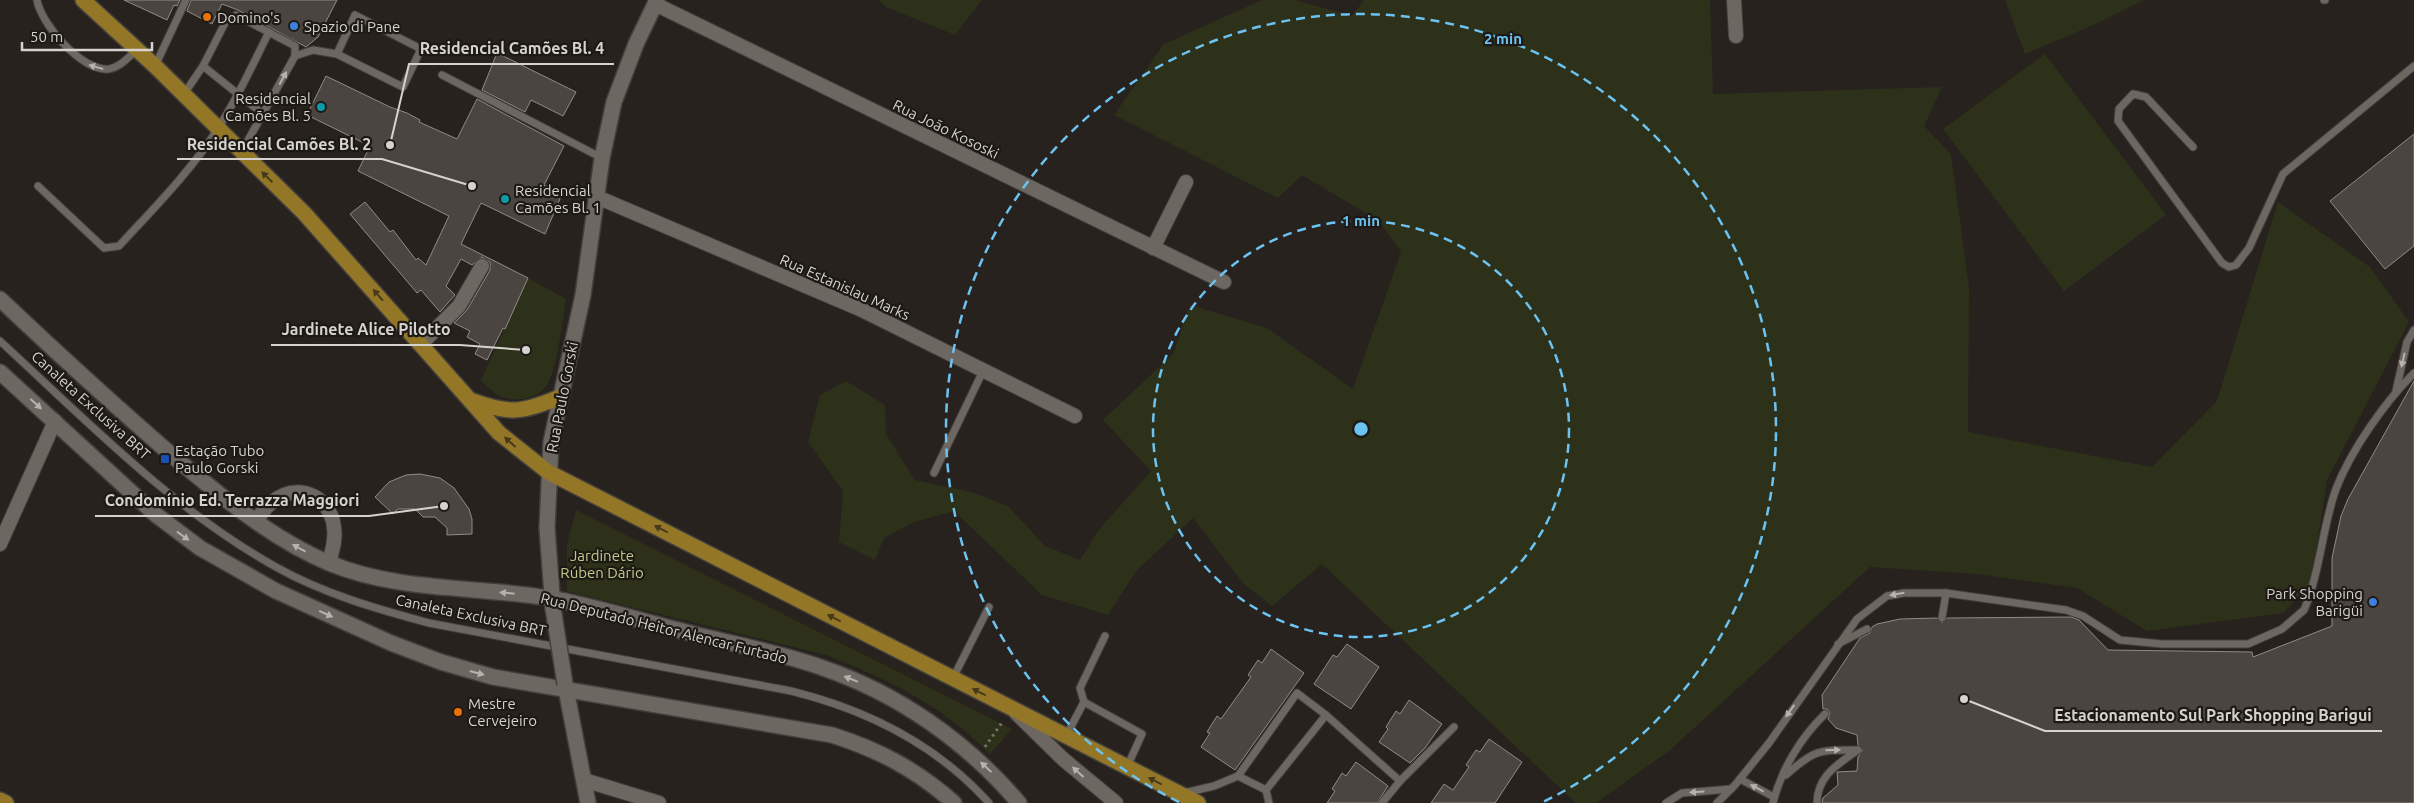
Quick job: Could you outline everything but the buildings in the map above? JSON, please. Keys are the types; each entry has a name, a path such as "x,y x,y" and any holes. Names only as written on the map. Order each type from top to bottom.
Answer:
{"main road":[{"path":"83,0 156,66 328,238 499,433 548,472 1198,803"},
{"path":"470,400 494,409 514,411 529,409 560,397"},
{"path":"0,800 6,803"}],"street":[{"path":"1734,0 1736,36"},
{"name":"Rua Paulo Gorski","path":"588,803 565,687 552,603 547,528 548,472 560,397 582,302 602,158 612,112 623,76 656,2"},
{"name":"Rua João Kososki","path":"656,2 1224,282"},
{"path":"1152,248 1186,182"},
{"name":"Rua Estanislau Marks","path":"597,198 862,310 1075,416"},
{"path":"421,344 459,306 482,266"},
{"name":"Rua Deputado Heitor Alencar Furtado","path":"0,299 153,439 213,489 282,539 328,563 397,582 552,603 821,667 890,697 952,738 977,759 1019,803"},
{"path":"0,372 177,532 200,548 276,590 391,643 441,662 493,677 565,687 832,735 865,745 901,763 931,782 954,803"},
{"path":"0,544 55,422"},
{"path":"256,521 271,502 284,494 297,492 309,493 315,496 330,511 334,526 334,542 328,563"},
{"path":"1012,708 1063,759 1116,803"},
{"path":"584,780 659,803"}],"lane":[{"path":"37,0 38,11 49,29 86,64 106,69 118,67 138,49"},
{"path":"156,66 186,0"},
{"path":"184,94 204,66 226,21 236,14 294,46 295,56 242,151"},
{"path":"295,56 313,50 336,54 403,86 421,49 355,15 336,54"},
{"path":"38,186 104,248 119,246 186,172 218,128 238,94 269,32"},
{"path":"204,66 263,114"},
{"path":"2193,147 2146,97 2133,94 2119,109 2118,120 2222,263 2229,267 2236,265 2249,248 2283,174 2414,66"},
{"path":"442,76 602,158"},
{"path":"2396,391 2407,342 2414,330"},
{"name":"Canaleta Exclusiva BRT","path":"0,342 128,458 204,520 277,568 310,584 383,611 429,623 791,691 827,700 870,716 908,736 943,759 969,781 989,803"},
{"path":"934,473 984,371"},
{"path":"1717,803 1740,780 1769,743 1836,645 1857,619 1887,596 1904,593 1946,594 2066,610 2082,616 2120,640 2140,643 2248,644 2282,629 2304,610 2308,600 2336,489 2367,432 2396,391 2414,373"},
{"path":"1942,618 1946,594"},
{"path":"953,678 988,607"},
{"path":"1836,645 1867,629"},
{"path":"1066,736 1084,702 1080,688 1105,636"},
{"path":"1180,794 1214,786 1238,776 1297,693 1326,715 1400,781"},
{"path":"1084,702 1142,734 1127,767"},
{"path":"1740,780 1774,800 1782,779 1807,731 1824,714"},
{"path":"1266,790 1326,715"},
{"path":"1382,803 1400,781 1454,727"},
{"path":"1782,779 1807,757 1824,750 1858,750 1832,768 1817,794 1817,803"},
{"path":"1238,776 1266,790"},
{"path":"1266,790 1269,803"},
{"path":"1666,803 1682,793 1731,790"}],"path":[{"path":"977,759 1012,708"}],"green space":[{"path":"879,0 982,0 955,35 886,7"},
{"path":"1262,0 1295,0 1352,16 1364,0 1710,0 1713,94 1942,87 1924,126 1951,154 1969,287 1968,432 2152,467 2217,401 2278,202 2370,267 2409,322 2327,480 2311,583 2283,613 2147,631 2077,588 1977,574 1870,567 1669,751 1596,803 1576,803 1322,564 1272,606 1243,583 1193,518 1137,570 1108,615 1042,595 954,511 914,522 884,538 875,560 839,542 843,491 808,442 820,395 846,381 885,405 886,434 915,480 971,492 1008,506 1045,546 1080,560 1098,531 1151,471 1103,420 1173,354 1190,305 1267,328 1353,389 1401,252 1379,221 1302,175 1278,198 1114,115 1164,44"},
{"path":"2005,0 2144,0 2098,23 2025,54"},
{"path":"2045,54 2166,215 2064,291 1943,129"},
{"path":"528,278 566,299 559,344 551,377 545,388 528,398 508,399 498,395 481,380"},
{"name":"Jardinete Rúben Dário","path":"576,510 1012,729 990,754 953,721 914,696 872,674 826,655 567,591 567,544"}],"place":[{"name":"Domino's","path":"207,17"},
{"name":"Spazio di Pane","path":"294,26"},
{"name":"Residencial Camões Bl. 5","path":"321,107"},
{"name":"Residencial Camões Bl. 4","path":"390,145"},
{"name":"Residencial Camões Bl. 2","path":"472,186"},
{"name":"Residencial Camões Bl. 1","path":"505,199"},
{"name":"Jardinete Alice Pilotto","path":"526,350"},
{"name":"Estação Tubo Paulo Gorski","path":"165,459"},
{"name":"Condomínio Ed. Terrazza Maggiori","path":"444,506"},
{"name":"Park Shopping Barigüi","path":"2373,602"},
{"name":"Estacionamento Sul Park Shopping Barigui","path":"1964,699"},
{"name":"Mestre Cervejeiro","path":"458,712"}]}
